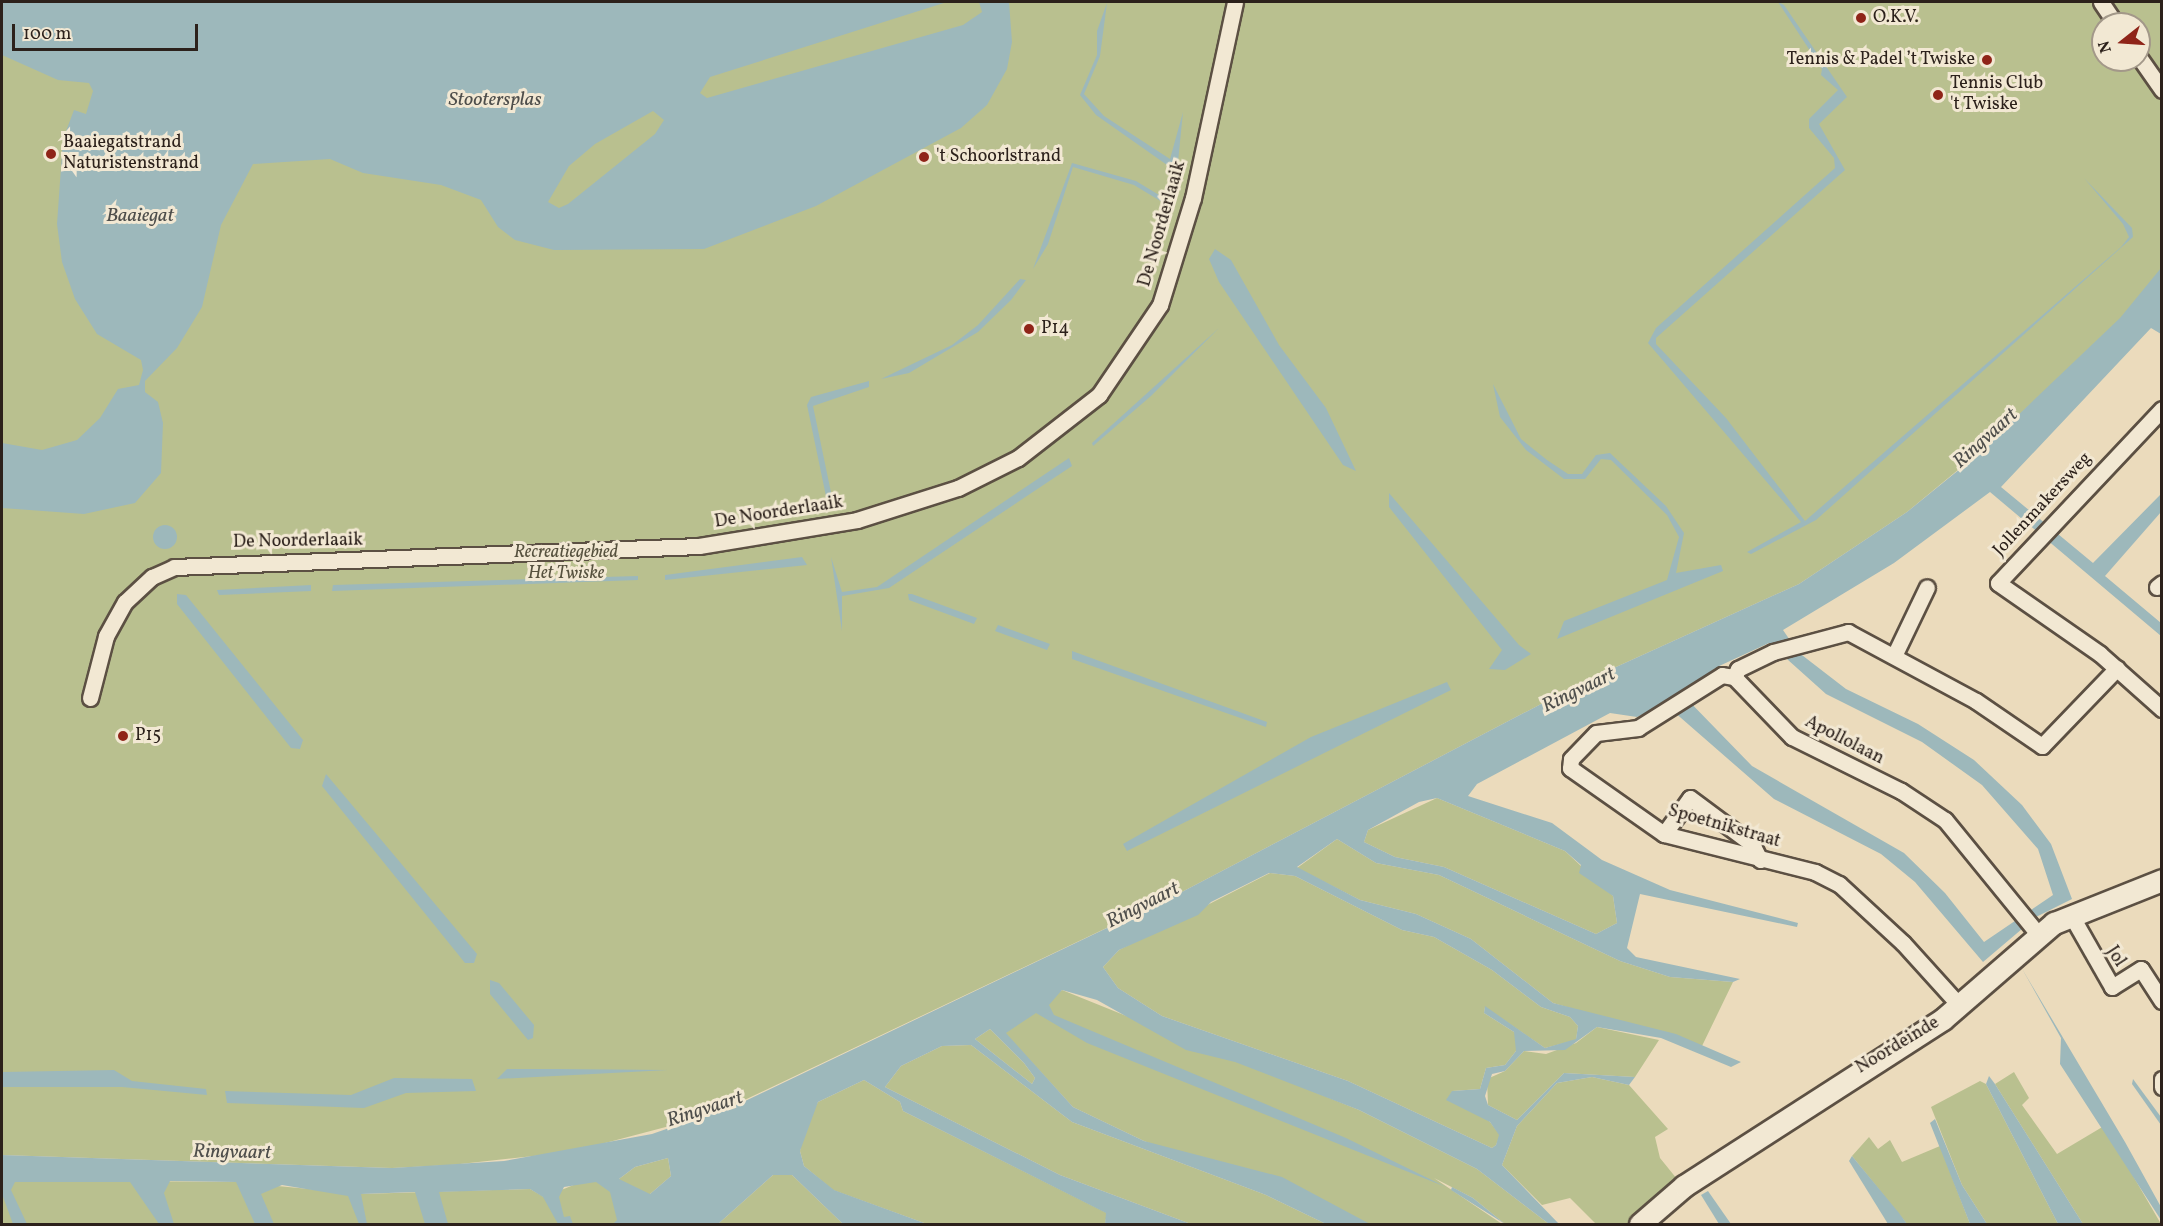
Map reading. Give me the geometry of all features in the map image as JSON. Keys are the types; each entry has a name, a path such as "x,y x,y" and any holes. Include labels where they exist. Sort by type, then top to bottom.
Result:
{"street":[{"name":"De Noorderlaaik","path":"90,698 106,636 125,602 152,577 174,567 699,546 857,520 958,488 1018,458 1099,395 1160,304 1193,198 1235,2"},
{"path":"2149,72 2162,90"},
{"name":"Jollenmakersweg","path":"2162,409 2050,522 1998,583 2117,668 2162,710"},
{"path":"1894,656 1927,587"},
{"path":"1734,677 1738,669 1773,652 1795,644 1848,632 1976,701 2042,746 2117,668"},
{"name":"Spoetnikstraat","path":"1734,677 1722,675 1638,728 1596,733 1577,751 1570,768 1664,834 1815,872 1839,884 1959,1005"},
{"name":"Apollolaan","path":"1734,677 1792,737 1901,791 1945,820 2031,923"},
{"path":"1664,834 1690,798 1752,844 1760,860"},
{"name":"Noordeinde","path":"1640,1224 1683,1186 1959,1005 2031,923 2071,915 2162,880"},
{"name":"Jol","path":"2071,915 2112,987 2142,969 2162,1001"},
{"path":"2162,1079 2162,1087"}],"green space":[{"name":"Recreatiegebied Het Twiske","path":"2,2 2161,2 2161,284 1970,460 1907,512 1799,584 1583,682 1178,894 715,1114 571,1152 451,1165 392,1168 2,1155"},
{"path":"1437,798 1565,851 1613,896 1617,923 1596,934 1444,867 1395,857 1364,842 1368,830"},
{"path":"1337,839 1376,863 1439,875 1620,961 1670,977 1733,982 1702,1046 1553,1003 1471,939 1416,914 1360,900 1297,868"},
{"path":"1270,873 1295,876 1402,930 1434,937 1492,970 1541,1007 1570,1017 1578,1026 1576,1040 1545,1048 1485,1007 1484,1013 1514,1032 1520,1042 1505,1065 1486,1068 1480,1089 1452,1091 1490,1122 1500,1135 1496,1145 1492,1148 1348,1081 1162,1016 1118,988 1103,967 1119,950"},
{"path":"1062,990 1359,1110 1477,1169 1549,1224 1505,1224 1473,1198 1434,1178 1502,1224 1362,1224 1144,1141 1073,1107 1005,1033"},
{"path":"1597,1027 1659,1040 1635,1077 1564,1073 1517,1120 1488,1105 1487,1079 1505,1071 1524,1051 1546,1054 1576,1043"},
{"path":"990,1029 1024,1063 1035,1078 1032,1084 975,1039"},
{"path":"971,1045 1072,1122 1266,1195 1326,1224 1191,1224 1060,1175 885,1087 901,1066 942,1046"},
{"path":"2014,1072 2029,1098 2022,1105 2057,1154 2104,1126 2161,1224 2083,1224 1995,1084"},
{"path":"1592,1077 1629,1085 1668,1129 1655,1137 1660,1158 1677,1179 1629,1224 1596,1224 1570,1198 1542,1205 1502,1165 1517,1126 1557,1083"},
{"path":"864,1080 900,1102 903,1111 1107,1213 1105,1224 927,1224 833,1190 804,1166 800,1151 805,1126 818,1102"},
{"path":"1980,1081 1986,1084 2058,1224 1987,1224 1962,1185 1931,1107"},
{"path":"1869,1137 1878,1149 1890,1140 1902,1162 1940,1146 1970,1224 1907,1224 1852,1156"},
{"path":"668,1158 671,1176 615,1224 2,1224 2,1180 237,1182 361,1194 530,1189 544,1197 581,1182 619,1179 635,1167"},
{"path":"773,1175 792,1175 843,1224 718,1224"}],"water":[{"name":"Stootersplas","path":"2,2 947,2 710,77 700,93 707,98 963,25 982,12 979,2 1009,2 1012,42 1007,69 987,105 961,128 816,206 704,249 554,250 515,240 498,227 481,200 441,185 363,173 330,159 253,164 221,225 202,307 177,348 145,381 145,392 158,402 163,423 161,473 135,503 84,514 2,508 2,443 42,450 77,440 100,418 118,389 139,385 143,370 141,360 97,334 75,299 62,262 57,224 63,139 74,110 86,114 93,91 89,83 58,80 2,55","holes":["653,111 664,120 655,134 568,204 559,208 548,202 569,166 595,144"]},
{"path":"1778,2 1784,5 1847,97 1819,124 1845,170 1656,338 1656,344 1726,418 1805,521 2121,247 2129,237 2123,224 2084,178 2132,228 2133,237 1816,520 1751,554 1747,552 1801,522 1648,343 1656,328 1835,168 1834,158 1809,128 1809,119 1838,90 1821,75 1822,69"},
{"path":"1107,3 1100,56 1084,94 1104,116 1170,159 1183,112 1177,172 1096,115 1080,95 1097,55 1097,31"},
{"path":"1072,163 1136,181 1164,198 1162,202 1134,185 1073,167 1048,244 1033,269"},
{"path":"1215,249 1231,260 1279,345 1326,408 1356,471 1343,465 1219,282 1209,259"},
{"name":"Ringvaart","path":"2161,268 2161,334 2151,328 2001,487 2093,563 2161,494 2161,512 2105,576 2161,623 2161,636 1990,492 1894,563 1783,630 1798,652 1846,689 1918,724 1974,760 2022,805 2051,844 2072,899 2036,917 1983,962 1915,882 1881,854 1774,799 1665,704 1637,717 1610,713 1477,784 1468,796 1552,823 1602,860 1670,890 1798,923 1797,927 1640,894 1627,948 1636,957 1740,979 1733,982 1670,977 1620,961 1439,875 1376,863 1337,839 1297,867 1360,900 1416,914 1471,939 1553,1003 1676,1034 1741,1062 1731,1067 1661,1038 1597,1027 1565,1050 1524,1051 1505,1071 1492,1074 1485,1096 1488,1105 1517,1120 1564,1073 1635,1077 1629,1085 1592,1077 1557,1083 1517,1126 1502,1165 1559,1224 1549,1224 1477,1169 1359,1110 1235,1062 1186,1050 1097,1000 1062,990 1049,1005 1054,1015 1346,1138 1446,1187 1087,1043 1036,1013 1006,1033 1073,1107 1144,1141 1282,1177 1370,1224 1326,1224 1266,1195 1072,1122 971,1045 942,1046 901,1066 885,1087 1060,1175 1191,1224 1105,1224 1106,1213 903,1111 900,1102 864,1080 818,1102 800,1151 804,1166 834,1190 927,1224 843,1224 792,1175 773,1175 718,1224 613,1224 617,1220 610,1192 596,1182 564,1187 559,1197 564,1217 570,1216 573,1224 558,1224 543,1197 530,1189 439,1192 448,1224 425,1224 415,1192 361,1194 367,1224 359,1224 348,1196 282,1185 261,1194 274,1224 255,1224 236,1182 170,1181 164,1193 174,1224 159,1224 130,1182 15,1182 11,1190 27,1224 13,1224 2,1194 2,1155 392,1168 504,1161 652,1134 741,1103 1178,894 1583,682 1799,584 1907,512 1971,460 2120,318","holes":["1769,643 1826,694 1922,742 1982,785 2038,849 2053,895 1984,942 1945,893 1904,853 1752,766 1682,694 1717,667","1437,798 1565,851 1581,865 1579,873 1613,896 1617,923 1596,934 1444,867 1395,857 1364,842 1368,830 1419,802","1269,873 1295,876 1402,930 1434,937 1492,970 1541,1007 1570,1017 1578,1026 1576,1039 1545,1048 1485,1006 1484,1013 1514,1032 1516,1051 1505,1065 1486,1068 1480,1089 1452,1091 1446,1100 1490,1122 1499,1135 1496,1145 1492,1148 1348,1081 1162,1016 1118,988 1103,967 1119,950 1198,915 1211,902","990,1029 1024,1063 1035,1078 1032,1084 975,1039","668,1158 671,1176 650,1194 619,1179 635,1167"]},
{"path":"1020,279 1026,280 1011,300 978,332 909,373 881,379 952,345 978,325"},
{"path":"1219,328 1151,396 1093,446 1092,443"},
{"path":"869,381 869,387 813,406 833,502 823,509 827,501 807,405 811,397"},
{"path":"1493,384 1521,439 1547,460 1568,474 1582,474 1596,455 1610,453 1666,506 1684,533 1676,573 1721,565 1723,571 1557,639 1564,621 1667,580 1679,537 1667,515 1611,460 1601,459 1585,479 1564,479 1526,450 1500,417"},
{"path":"1069,458 1072,466 889,588 842,596 842,631 831,557 842,592 877,587"},
{"path":"1389,493 1519,645 1531,654 1505,670 1489,669 1502,650 1389,507"},
{"path":"165,525 173,529 177,537 173,545 165,549 157,545 153,537 157,529"},
{"path":"802,557 807,565 665,580 665,575"},
{"path":"638,576 638,580 332,591 333,585"},
{"path":"311,585 311,591 219,595 217,590"},
{"path":"177,594 186,595 303,740 300,749 291,748 177,604"},
{"path":"908,594 977,618 974,624 909,600"},
{"path":"998,625 1050,644 1047,650 995,631"},
{"path":"1072,651 1267,722 1266,727 1072,659"},
{"path":"1447,682 1451,690 1127,851 1123,844 1311,737"},
{"path":"326,774 477,954 474,963 465,963 322,786"},
{"path":"2021,967 2161,1207 2161,1220 2060,1064 2061,1038"},
{"path":"490,980 499,983 534,1025 533,1038 528,1040 490,994"},
{"path":"507,1069 558,1069 668,1070 497,1079"},
{"path":"114,1070 132,1081 206,1089 207,1095 122,1087 2,1087 2,1072"},
{"path":"1989,1076 2083,1224 2058,1224 1986,1084"},
{"path":"394,1078 472,1079 476,1091 406,1093 364,1108 227,1103 225,1091 351,1095"},
{"path":"2133,1079 2161,1117 2161,1125 2132,1084"},
{"path":"1935,1119 1962,1185 1987,1224 1970,1224 1930,1123"},
{"path":"1852,1156 1907,1224 1888,1224 1849,1161"},
{"path":"1452,1187 1473,1198 1505,1224 1451,1190"},
{"path":"1708,1191 1731,1224 1719,1224 1701,1195"}],"place":[{"name":"O.K.V.","path":"1861,18"},
{"name":"Tennis & Padel ’t Twiske","path":"1987,60"},
{"name":"Tennis Club 't Twiske","path":"1938,95"},
{"name":"Baaiegatstrand Naturistenstrand","path":"51,154"},
{"name":"'t Schoorlstrand","path":"924,157"},
{"name":"P14","path":"1029,329"},
{"name":"P15","path":"123,736"}],"water label":[{"name":"Baaiegat","path":"140,216"}]}
